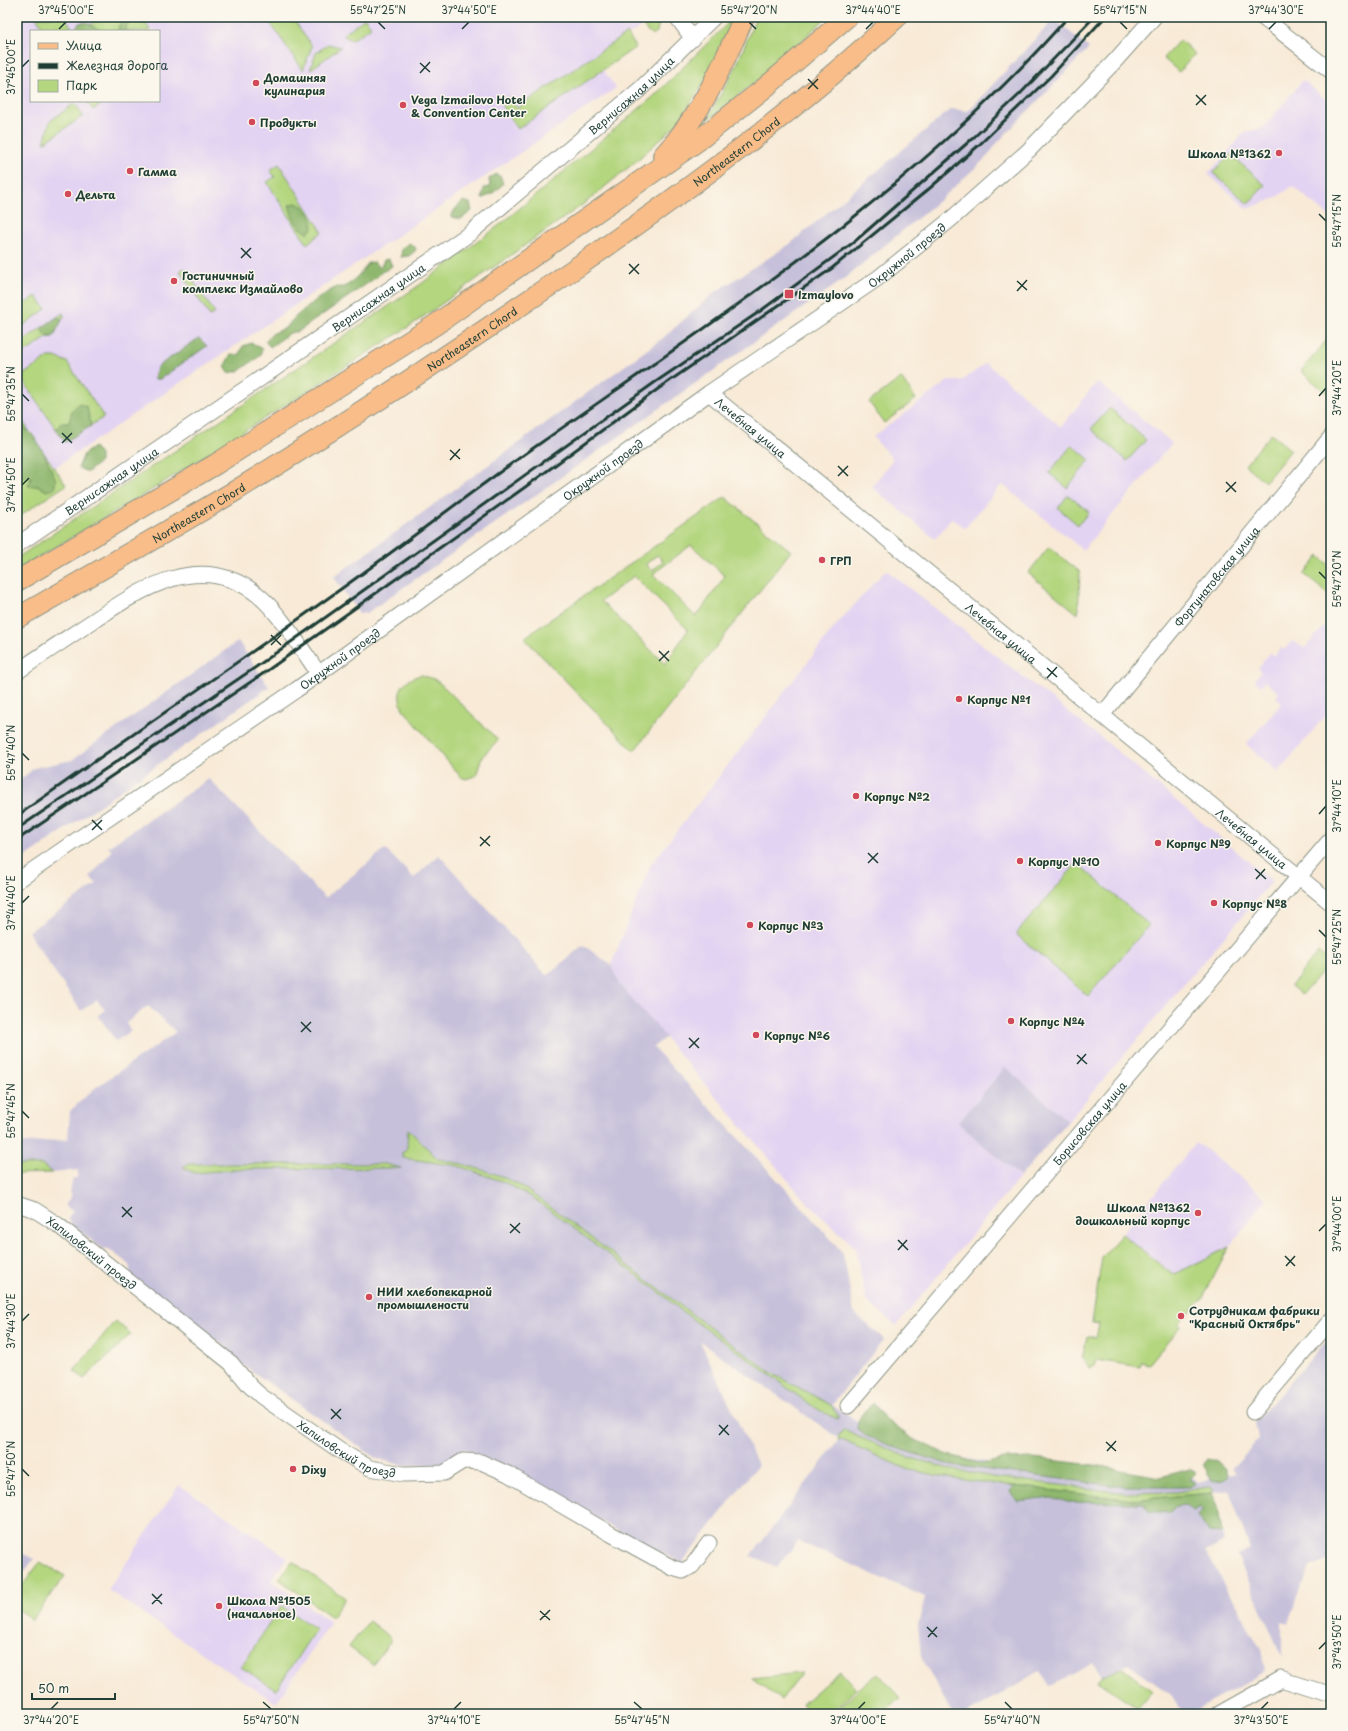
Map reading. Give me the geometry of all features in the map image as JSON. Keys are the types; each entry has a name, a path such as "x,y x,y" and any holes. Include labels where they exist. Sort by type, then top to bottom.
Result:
{"main road":[{"path":"637,184 670,149 689,124 711,88 744,17"},
{"path":"17,581 132,515 321,399 435,325 699,140 767,86 847,17"},
{"name":"Northeastern Chord","path":"17,618 236,490 453,352 608,245 720,164 865,47 897,17"},
{"path":"17,632 139,547"}],"street":[{"path":"677,17 692,39"},
{"name":"Вернисажная улица","path":"17,544 469,234 639,90 714,17"},
{"name":"Окружной проезд","path":"17,881 319,674 709,393 878,278 950,220 1029,150 1114,62 1154,17"},
{"path":"1262,17 1331,71"},
{"name":"Лечебная улица","path":"709,393 1331,903"},
{"name":"Фортунатовская улица","path":"1102,715 1331,437"},
{"path":"17,672 126,599 151,586 173,578 195,574 227,578 258,595 277,616 319,674"},
{"name":"Борисовская улица","path":"848,1406 1331,839"},
{"name":"Хапиловский проезд","path":"17,1204 35,1210 58,1225 231,1363 250,1386 261,1396 339,1450 370,1468 403,1474 444,1473 463,1461 481,1462 508,1474 611,1534 673,1568 683,1571 692,1566 709,1543"},
{"path":"1253,1412 1331,1320"},
{"path":"1219,1714 1281,1679 1331,1695"}],"shaded area":[{"name":"Гостиничный комплекс Измайлово","path":"17,17 655,17 595,58 616,88 17,493"},
{"path":"1054,19 1089,48 998,142 987,157 940,200 840,282 367,613 359,613 334,577 663,338 714,293 790,244 951,109 968,111"},
{"name":"Школа №1362","path":"1303,80 1331,104 1331,218 1293,186 1274,199 1247,209 1208,174 1245,132 1263,128"},
{"path":"986,363 1061,427 1097,382 1172,443 1083,550 1002,484 965,528 952,518 935,539 872,487 893,459 873,437 948,381 962,381"},
{"path":"886,570 1099,736 1272,881 1068,1121 1005,1067 958,1123 1020,1177 896,1326 866,1300 855,1247 805,1200 619,984 611,965 650,866 837,624"},
{"path":"1327,623 1331,626 1331,709 1278,772 1246,744 1282,703 1276,697 1279,693 1265,681 1261,686 1254,680 1261,672 1258,668 1270,653 1274,656 1281,648 1284,650 1292,641 1305,648"},
{"path":"238,641 269,687 17,863 17,783 34,768 72,760"},
{"path":"209,779 325,898 385,849 414,878 439,855 547,976 583,945 611,965 619,984 666,1037 653,1047 782,1185 843,1253 854,1313 884,1339 832,1405 866,1428 910,1447 956,1457 1126,1486 1190,1475 1197,1482 1236,1473 1231,1469 1258,1440 1255,1422 1331,1336 1331,1559 1309,1567 1288,1623 1282,1621 1282,1657 1237,1555 1250,1549 1229,1490 1212,1493 1224,1542 1206,1552 1261,1650 1265,1671 1191,1714 1183,1714 1170,1694 1128,1664 1101,1676 1093,1663 1049,1687 1039,1671 966,1714 952,1714 921,1656 918,1625 925,1597 798,1541 777,1567 751,1556 838,1441 841,1440 700,1341 758,1465 682,1563 620,1532 507,1468 464,1449 449,1461 438,1465 402,1465 377,1459 229,1355 230,1351 130,1276 130,1265 107,1248 104,1250 73,1226 68,1218 73,1211 65,1206 72,1194 70,1193 73,1178 77,1178 78,1170 52,1173 17,1174 17,1144 68,1139 70,1111 95,1088 176,1032 148,1006 126,1023 131,1031 116,1041 98,1015 105,1010 97,1000 81,1011 28,932 97,884 90,877 112,851 108,847"},
{"path":"1005,1067 1068,1121 1020,1177 958,1123"},
{"name":"Школа №1362 дошкольный корпус","path":"1196,1142 1267,1199 1229,1247 1173,1275 1122,1234"},
{"name":"Школа №1505 (начальное)","path":"179,1485 287,1557 271,1581 331,1622 276,1703 108,1590"},
{"path":"17,1551 34,1559 17,1581"}],"green space":[{"path":"36,17 65,17 73,30 44,30"},
{"path":"101,17 141,17 150,30 82,30"},
{"path":"266,17 285,17 294,20 312,46 303,70"},
{"path":"638,17 656,17 659,22 657,32 653,35 647,31"},
{"path":"756,17 827,17 769,71 706,121 736,67"},
{"path":"365,18 371,27 352,40 342,35"},
{"path":"733,18 716,59 702,86 676,125 634,163 585,203 413,324 153,489 17,570 17,558 421,284 501,224 653,97"},
{"path":"123,21 128,22 127,30 118,30 119,25"},
{"path":"87,22 101,30 75,30 79,23"},
{"path":"627,33 636,47 518,129 501,104 501,101 507,97 510,98 517,108"},
{"path":"1180,40 1195,54 1179,72 1163,58"},
{"path":"328,44 341,47 310,70 316,53"},
{"path":"88,102 105,102 93,110"},
{"path":"75,103 83,116 44,143 50,121"},
{"path":"1230,154 1265,185 1248,204 1213,173"},
{"path":"279,164 322,232 307,244 267,182 275,177 270,170"},
{"path":"496,174 501,177 503,184 493,193 482,199 484,188 490,187 489,179"},
{"path":"463,201 470,203 472,211 461,219 451,217 455,209"},
{"path":"296,203 308,212 311,219 313,227 308,233 297,225 293,218 289,205"},
{"path":"409,243 415,247 416,250 409,256 401,257 402,248"},
{"path":"389,259 392,266 381,272 378,276 299,331 290,333 270,347 265,341 272,334 287,327 301,312 324,295 336,287 344,287 350,283 368,263 374,262 380,268 384,260"},
{"path":"184,268 215,313 210,316 180,271"},
{"path":"36,296 46,309 17,330 17,309"},
{"path":"63,313 64,316 53,337 48,337 17,358 17,345"},
{"path":"58,317 62,320 53,337 48,337 40,329"},
{"path":"1331,335 1331,397 1301,371"},
{"path":"199,338 207,346 160,379 154,379 157,367"},
{"path":"252,343 262,349 260,356 239,371 228,373 225,365 231,354 239,355 243,346"},
{"path":"49,357 55,357 67,362 104,417 65,442 23,381 24,374"},
{"path":"901,378 916,399 884,423 869,402"},
{"path":"79,404 87,407 91,426 65,442 56,430 61,423 69,423 72,410"},
{"path":"1110,408 1146,440 1127,461 1091,429"},
{"path":"17,413 66,485 18,517 17,516"},
{"path":"17,421 33,435 48,461 56,480 54,489 46,491 39,486 28,486 32,477 23,478 17,469"},
{"path":"1271,434 1291,450 1265,482 1245,465"},
{"path":"1072,445 1090,460 1067,488 1049,473"},
{"path":"94,447 100,455 100,462 88,472 78,468 84,454"},
{"path":"17,486 21,509 17,510"},
{"path":"1068,495 1089,512 1078,525 1058,508"},
{"path":"725,497 791,551 634,751 524,638","holes":["691,545 725,576 696,617 653,574","657,555 663,561 652,571 646,564","634,576 688,630 665,664 601,601"]},
{"path":"1049,547 1080,572 1078,614 1028,573"},
{"path":"1319,556 1331,567 1331,597 1304,574"},
{"path":"421,675 434,679 443,686 498,740 482,757 476,776 465,779 460,776 403,709 400,697 402,687 409,680"},
{"path":"1077,863 1149,925 1088,996 1016,934"},
{"path":"1318,952 1330,962 1302,995 1291,986"},
{"path":"408,1129 438,1159 466,1165 498,1175 518,1184 775,1375 831,1405 838,1416 838,1419 820,1411 802,1399 699,1324 658,1291 533,1198 504,1182 458,1166 403,1158 402,1153 407,1148"},
{"path":"188,1164 385,1164 401,1168 246,1169 194,1173 183,1167"},
{"path":"17,1165 42,1165 52,1173 17,1174"},
{"path":"1122,1234 1173,1275 1229,1247 1202,1300 1179,1323 1181,1326 1149,1364 1141,1362 1140,1367 1097,1360 1095,1366 1090,1368 1082,1359 1087,1337 1096,1337 1099,1324 1092,1323 1102,1257"},
{"path":"115,1321 131,1334 84,1379 74,1371"},
{"path":"874,1403 884,1418 911,1438 946,1454 982,1464 1005,1459 1033,1458 1093,1465 1160,1477 1190,1469 1197,1472 1189,1480 1193,1481 1195,1484 1189,1487 1126,1487 950,1465 899,1449 864,1435 857,1429 860,1417 867,1408"},
{"path":"844,1429 908,1457 946,1468 993,1477 1126,1493 1177,1492 1209,1487 1212,1489 1212,1493 1132,1500 955,1479 906,1469 842,1440 838,1441 839,1435"},
{"path":"1207,1459 1215,1461 1221,1465 1228,1477 1223,1480 1212,1481 1203,1464"},
{"path":"1014,1486 1132,1500 1212,1493 1218,1507 1222,1533 1209,1532 1197,1516 1202,1510 1201,1507 1193,1511 1186,1505 1176,1506 1169,1513 1149,1511 1145,1503 1067,1502 1052,1497 1017,1501 1011,1492"},
{"path":"292,1561 345,1598 332,1617 279,1579"},
{"path":"40,1562 65,1576 32,1620 17,1608 17,1593"},
{"path":"281,1606 316,1629 276,1690 241,1667"},
{"path":"369,1621 392,1639 373,1665 349,1647"},
{"path":"1121,1667 1152,1691 1138,1708 1097,1681 1101,1676"},
{"path":"840,1671 856,1689 828,1714 812,1714 802,1704"},
{"path":"802,1673 781,1700 752,1678"},
{"path":"878,1673 900,1698 882,1714 831,1714"}],"railway":[{"path":"17,816 338,591 516,460 681,345 818,245 949,137 1010,79 1068,17"},
{"path":"17,829 256,667 654,383 759,312 854,242 972,139 1020,94 1094,17"},
{"path":"17,840 261,675 528,485 658,389 831,269 930,188 978,146 1051,76 1105,17"}],"place":[{"name":"Домашняя кулинария","path":"256,83"},
{"name":"Vega Izmailovo Hotel & Convention Center","path":"403,105"},
{"name":"Продукты","path":"252,122"},
{"name":"Школа №1362","path":"1279,153"},
{"name":"Гамма","path":"130,171"},
{"name":"Дельта","path":"68,194"},
{"name":"Гостиничный комплекс Измайлово","path":"174,281"},
{"name":"Izmaylovo","path":"789,294"},
{"name":"ГРП","path":"822,560"},
{"name":"Корпус №1","path":"959,699"},
{"name":"Корпус №2","path":"856,796"},
{"name":"Корпус №9","path":"1158,843"},
{"name":"Корпус №10","path":"1020,861"},
{"name":"Корпус №8","path":"1214,903"},
{"name":"Корпус №3","path":"750,925"},
{"name":"Корпус №4","path":"1011,1021"},
{"name":"Корпус №6","path":"756,1035"},
{"name":"Школа №1362 дошкольный корпус","path":"1198,1213"},
{"name":"НИИ хлебопекарной промышлености","path":"369,1297"},
{"name":"Сотрудникам фабрики \"Красный Октябрь\"","path":"1181,1316"},
{"name":"Dixy","path":"293,1469"},
{"name":"Школа №1505 (начальное)","path":"219,1606"}]}
